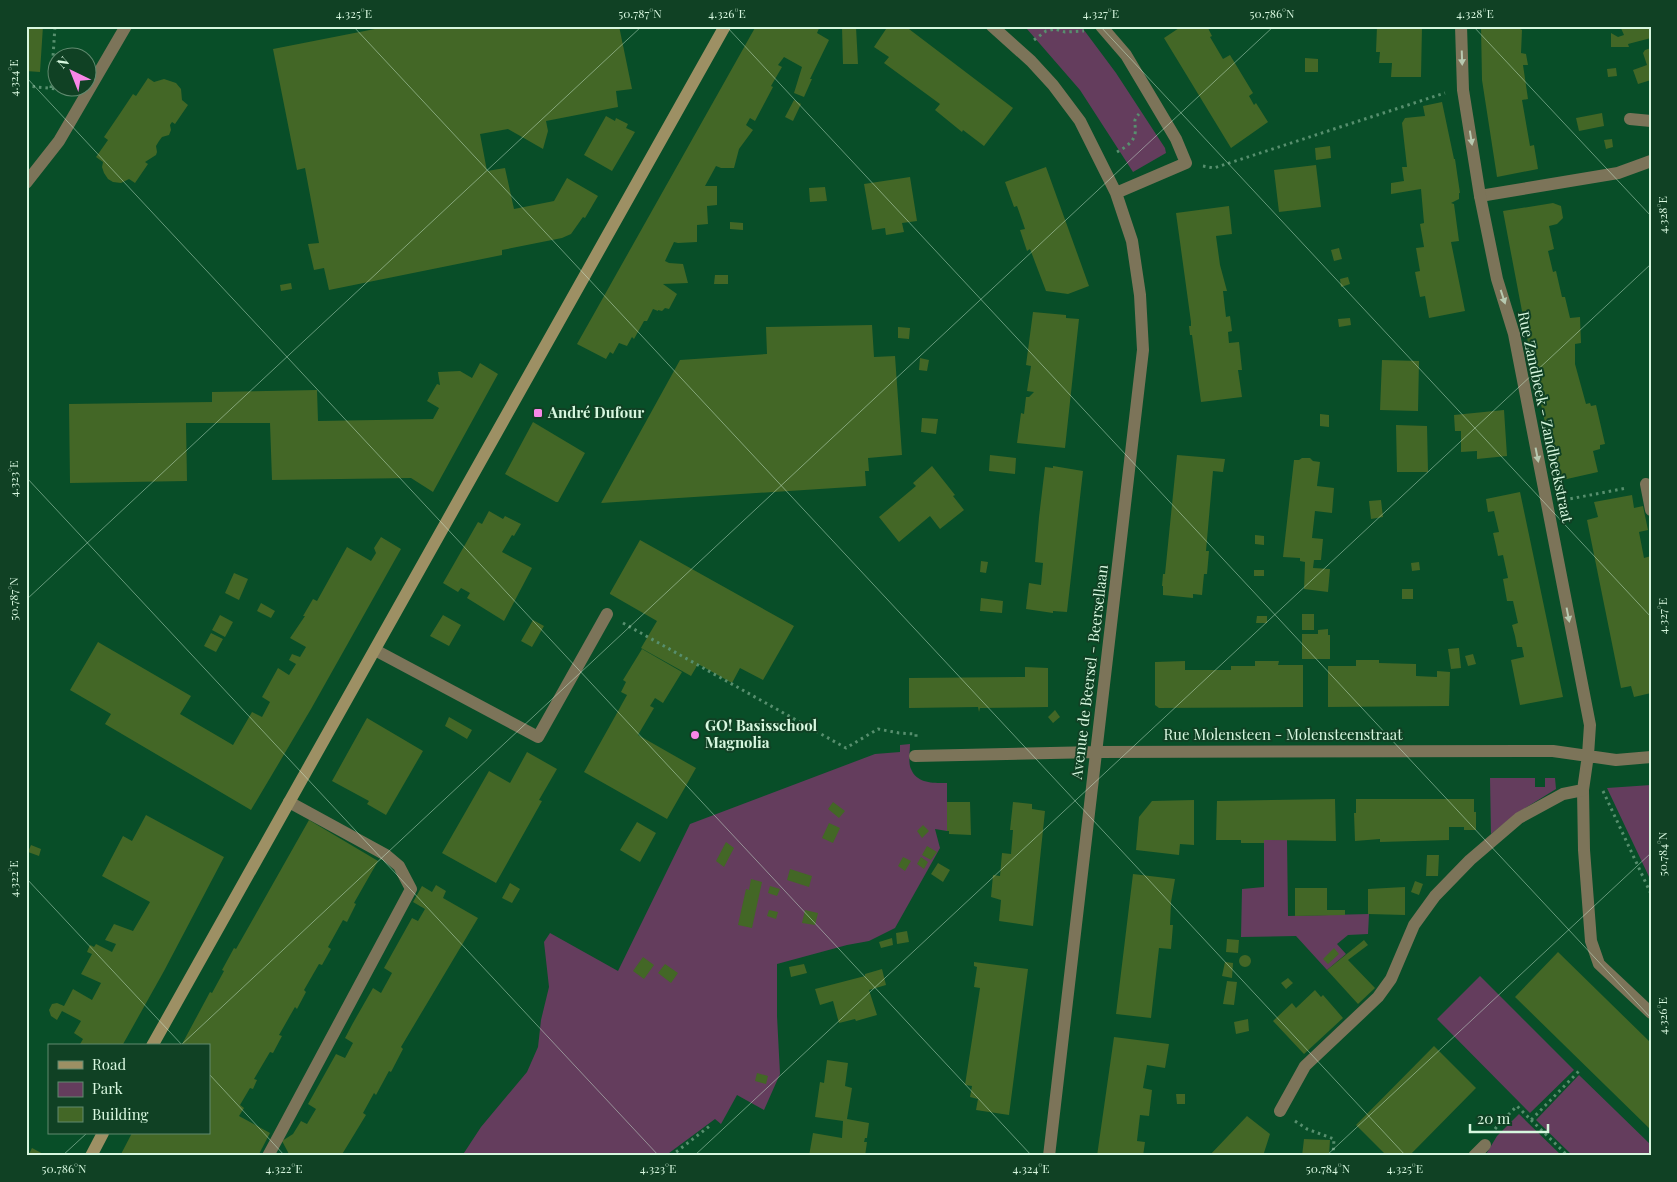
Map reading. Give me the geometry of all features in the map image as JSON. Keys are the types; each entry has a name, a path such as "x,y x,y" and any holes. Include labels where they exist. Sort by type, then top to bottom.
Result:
{"main road":[{"path":"153,1044 725,26"},
{"path":"91,1156 102,1134"}],"street":[{"path":"98,75 126,26"},
{"path":"1101,26 1126,55 1176,139 1186,163 1116,193"},
{"name":"Rue Zandbeek - Zandbeekstraat","path":"1461,26 1463,90 1480,196 1497,279 1514,334 1590,725 1583,790 1584,850 1591,942 1599,964 1651,1013"},
{"name":"Avenue de Beersel - Beersellaan","path":"997,27 1053,85 1080,121 1116,193 1132,241 1140,295 1144,350 1049,1156"},
{"path":"26,183 58,141 85,98"},
{"path":"1630,119 1651,121"},
{"path":"1480,196 1618,173 1651,160"},
{"path":"1646,484 1651,510"},
{"path":"375,650 538,737 607,614"},
{"name":"Rue Molensteen - Molensteenstraat","path":"916,756 1097,752 1553,750 1588,754 1616,760 1651,757"},
{"path":"1280,1112 1305,1066 1378,997 1391,979 1414,925 1434,896 1470,860 1519,818 1563,794 1583,790"},
{"path":"268,1156 411,889 399,866 386,855 289,802"},
{"path":"1474,1156 1485,1145"}],"path":[{"path":"54,48 55,26"},
{"path":"1034,40 1046,31 1055,29 1065,32 1087,30"},
{"path":"26,86 48,88"},
{"path":"1186,163 1214,168 1439,94 1463,90"},
{"path":"1117,153 1132,141 1135,136 1134,120 1144,110"},
{"path":"1547,504 1646,484"},
{"path":"607,614 846,748 878,729 899,733"},
{"path":"1583,790 1603,790 1651,894"},
{"path":"1531,1120 1579,1071"},
{"path":"1485,1145 1499,1124 1517,1106 1568,1156"},
{"path":"1280,1112 1307,1129 1334,1139 1333,1156"},
{"path":"672,1156 711,1125"}],"green space":[{"path":"1027,26 1081,26 1116,73 1165,148 1166,153 1133,172 1080,90 1027,29"},
{"path":"910,744 911,769 917,778 926,782 947,783 947,831 935,829 940,848 895,928 869,941 777,964 780,1074 764,1110 737,1095 721,1124 715,1119 665,1156 462,1156 481,1127 527,1072 538,1047 541,1020 549,987 544,942 550,933 618,971 690,824 875,754 900,752 900,745"},
{"path":"1490,778 1535,778 1535,787 1545,787 1545,778 1555,778 1556,789 1517,813 1491,834"},
{"path":"1651,785 1651,881 1607,788"},
{"path":"1264,840 1287,840 1288,916 1369,914 1368,934 1348,935 1337,944 1346,954 1327,970 1296,936 1241,937 1242,889 1264,887"},
{"path":"1480,976 1574,1070 1530,1113 1437,1019"},
{"path":"1579,1075 1651,1145 1651,1152 1648,1156 1573,1156 1536,1120"},
{"path":"1519,1114 1562,1156 1485,1156 1497,1136"}],"building":[{"path":"26,26 43,26 40,72 26,71"},
{"path":"390,26 619,26 632,89 616,91 618,107 546,121 548,131 543,149 508,129 480,134 487,171 505,168 514,209 554,201 567,178 598,196 585,218 583,217 571,234 562,238 502,250 502,255 329,290 324,268 314,270 308,244 319,243 305,168 297,170 273,49"},
{"path":"756,26 820,26 817,33 829,40 810,79 812,79 804,97 794,93 802,67 784,57 778,65 782,67 755,121 750,118 746,125 753,130 739,149 734,168 716,166 705,186 717,186 717,205 707,206 708,224 697,225 697,242 674,242 665,261 683,264 688,283 663,284 677,294 669,309 665,308 662,311 658,311 653,309 634,339 632,337 627,346 619,343 613,354 610,352 606,359 577,344"},
{"path":"888,26 905,26 1013,108 984,146 963,130 962,132 935,110 940,104 884,63 889,57 874,47"},
{"path":"1182,26 1207,26 1212,36 1210,37 1223,59 1230,55 1253,93 1249,96 1254,105 1256,103 1268,122 1231,148 1164,38"},
{"path":"1377,26 1422,26 1421,77 1391,77 1392,63 1379,63 1380,52 1376,52"},
{"path":"1481,26 1520,26 1522,30 1521,53 1526,54 1528,65 1523,65 1528,99 1522,100 1530,146 1534,145 1538,169 1497,177 1482,80"},
{"path":"1620,26 1651,26 1651,38 1628,44 1629,47 1611,47 1611,33 1618,37 1624,35"},
{"path":"842,27 856,27 858,64 843,64"},
{"path":"1651,48 1651,80 1638,84 1633,70 1647,65 1643,53"},
{"path":"1305,58 1318,59 1318,72 1305,72"},
{"path":"1616,68 1617,76 1608,77 1607,69"},
{"path":"148,78 154,82 164,79 176,83 181,89 182,100 188,105 175,124 172,122 170,125 169,135 162,137 159,141 156,146 156,155 145,162 148,164 135,183 129,179 121,183 113,182 104,173 103,162 96,157 108,140 104,137 133,94 136,96"},
{"path":"794,100 801,104 793,121 785,117"},
{"path":"1442,102 1455,159 1460,193 1459,199 1451,203 1454,204 1459,241 1451,242 1465,311 1429,318 1425,296 1420,297 1415,272 1420,271 1416,248 1424,247 1420,224 1424,223 1421,189 1391,194 1391,183 1404,181 1402,167 1407,167 1402,123 1405,118 1425,116 1423,106"},
{"path":"1602,113 1604,126 1579,131 1576,118"},
{"path":"606,116 615,121 616,118 628,124 626,128 635,132 612,171 584,155"},
{"path":"1612,139 1613,147 1606,149 1604,140"},
{"path":"1330,146 1331,158 1316,160 1315,148"},
{"path":"1316,165 1321,207 1279,212 1274,170"},
{"path":"1046,167 1089,286 1068,294 1046,291 1030,249 1027,251 1020,230 1025,229 1017,206 1014,207 1005,182"},
{"path":"910,177 917,221 902,223 904,232 886,235 885,228 872,230 864,184"},
{"path":"825,187 827,201 810,202 809,188"},
{"path":"1553,203 1561,206 1563,218 1557,224 1549,226 1554,249 1548,251 1553,272 1556,271 1562,297 1565,297 1570,318 1580,317 1581,343 1575,344 1575,364 1586,404 1596,405 1605,444 1600,445 1600,449 1593,451 1598,472 1558,481 1532,364 1503,211"},
{"path":"1229,206 1232,234 1216,236 1220,265 1227,291 1223,291 1226,317 1230,316 1232,331 1228,332 1229,343 1239,342 1242,370 1238,370 1242,397 1201,402 1192,335 1190,335 1189,326 1191,326 1191,322 1176,213"},
{"path":"730,222 743,223 743,230 730,229"},
{"path":"1339,248 1342,259 1334,261 1331,250"},
{"path":"715,275 728,275 728,284 714,284"},
{"path":"1348,277 1350,284 1341,287 1340,279"},
{"path":"291,283 292,289 281,291 280,285"},
{"path":"1033,312 1066,315 1066,318 1079,319 1065,448 1017,443 1021,413 1024,414 1026,397 1029,397 1034,392 1027,391 1031,366 1026,365"},
{"path":"1350,318 1351,325 1339,327 1338,319"},
{"path":"872,325 874,357 895,356 902,455 868,458 869,471 865,471 866,486 601,503 680,360 767,354 766,327"},
{"path":"898,327 910,328 909,339 898,338"},
{"path":"920,358 929,360 927,371 919,370"},
{"path":"1382,360 1419,361 1418,411 1380,410"},
{"path":"480,363 498,374 433,492 411,478 272,480 270,423 186,423 187,481 70,483 69,404 212,402 212,392 317,390 318,421 433,419 439,408 427,401 437,384 440,385 438,372 460,371 472,378"},
{"path":"1504,410 1507,456 1477,459 1477,451 1461,452 1461,431 1455,431 1454,415"},
{"path":"1320,414 1329,415 1329,427 1320,426"},
{"path":"922,418 938,419 936,434 921,432"},
{"path":"533,422 585,453 558,502 505,474"},
{"path":"1396,425 1427,426 1428,472 1397,472"},
{"path":"990,455 1016,458 1015,474 989,471"},
{"path":"1177,455 1225,459 1223,472 1213,471 1206,551 1209,551 1207,574 1204,574 1202,595 1193,594 1193,598 1163,595 1163,574 1165,574"},
{"path":"1310,458 1313,461 1320,462 1317,486 1334,488 1332,513 1315,511 1312,538 1323,539 1321,560 1314,560 1313,568 1330,569 1328,592 1304,589 1305,562 1300,561 1300,558 1283,557 1294,460"},
{"path":"932,466 955,495 953,496 964,510 940,529 930,516 899,542 879,517 916,486 913,483"},
{"path":"1053,466 1083,471 1067,612 1053,611 1053,613 1026,609 1029,583 1041,585 1043,563 1035,562 1039,517 1045,467 1053,468"},
{"path":"1520,492 1563,697 1520,705 1511,660 1524,657 1522,647 1517,647 1512,625 1518,623 1513,601 1507,601 1503,579 1508,578 1503,555 1498,556 1493,533 1499,532 1494,511 1488,512 1486,499"},
{"path":"1632,495 1634,508 1643,506 1648,530 1639,532 1644,558 1651,556 1651,582 1649,582 1651,589 1651,693 1634,697 1631,686 1621,688 1587,520 1598,517 1594,502"},
{"path":"1381,500 1383,517 1371,519 1369,501"},
{"path":"489,511 503,519 505,516 521,524 502,552 532,568 504,621 467,598 470,593 461,588 458,592 443,583 478,522 482,524"},
{"path":"1255,535 1264,536 1264,545 1255,544"},
{"path":"381,537 401,549 311,709 251,810 105,724 111,714 70,690 98,642 191,696 180,714 233,745 252,712 262,717 270,702 262,697 278,668 289,675 296,664 289,660 292,654 300,657 306,647 290,638 305,616 303,616 313,599 317,601 347,547 371,561 376,553 374,548"},
{"path":"640,540 794,626 763,680 740,668 732,683 698,664 691,676 641,648 657,621 610,594"},
{"path":"981,561 988,562 986,573 980,572"},
{"path":"1419,562 1420,570 1412,571 1411,563"},
{"path":"1254,570 1264,570 1264,576 1254,576"},
{"path":"234,573 248,579 239,600 225,593"},
{"path":"1402,589 1413,589 1413,599 1402,599"},
{"path":"981,598 1003,601 1002,613 980,611"},
{"path":"261,603 275,611 271,618 257,611"},
{"path":"1302,614 1314,614 1314,630 1302,630"},
{"path":"220,615 233,622 225,637 212,630"},
{"path":"443,615 461,625 449,646 430,636"},
{"path":"1257,616 1267,616 1267,623 1256,623"},
{"path":"533,620 544,626 532,647 521,641"},
{"path":"1328,629 1328,635 1330,635 1330,659 1302,659 1302,634 1318,634 1318,630"},
{"path":"211,633 223,639 216,652 204,646"},
{"path":"1459,648 1461,668 1451,669 1448,649"},
{"path":"642,649 682,672 663,703 655,698 650,706 654,708 638,735 696,768 667,819 584,772 627,695 621,692 626,682 623,680"},
{"path":"1473,654 1476,664 1468,666 1465,656"},
{"path":"1356,660 1379,660 1379,663 1416,664 1416,676 1437,677 1437,671 1450,672 1449,706 1328,707 1328,666 1356,666"},
{"path":"1185,661 1185,670 1231,670 1231,666 1255,666 1255,661 1279,661 1278,665 1303,665 1303,707 1159,708 1155,705 1155,662"},
{"path":"1025,667 1048,668 1048,707 980,708 979,712 978,707 909,708 909,678 1025,677"},
{"path":"1055,710 1060,717 1053,723 1048,717"},
{"path":"449,717 472,730 467,739 445,726"},
{"path":"367,718 423,751 386,815 367,804 369,801 332,781"},
{"path":"527,752 557,769 539,800 542,801 496,883 442,853 489,771 510,783"},
{"path":"1335,799 1336,841 1264,840 1264,843 1241,843 1241,840 1216,840 1217,801"},
{"path":"1356,799 1474,799 1476,830 1464,830 1464,827 1449,827 1449,840 1380,842 1380,839 1355,841 1354,813 1356,813"},
{"path":"1194,800 1194,845 1180,844 1179,855 1136,850 1139,817 1152,801"},
{"path":"833,802 845,811 839,818 828,809"},
{"path":"947,802 970,802 971,835 949,834 949,831 947,831"},
{"path":"1013,802 1032,804 1032,809 1045,811 1033,926 999,921 1001,900 991,897 993,875 1000,876 1002,853 1011,854 1013,830 1010,830"},
{"path":"146,815 224,857 123,1044 80,1044 83,1039 74,1033 81,1021 62,1011 57,1020 51,1016 49,1010 52,1004 57,1003 64,1006 73,989 92,1000 101,983 81,974 92,954 87,952 90,945 94,947 96,944 112,952 116,944 105,940 114,924 133,931 150,902 102,876 123,836 132,841"},
{"path":"309,820 378,861 354,903 356,904 347,922 343,920 328,947 331,949 322,965 319,964 304,990 306,992 297,1009 295,1007 279,1035 282,1036 273,1053 270,1052 254,1079 257,1080 253,1089 250,1088 240,1105 244,1108 239,1116 270,1133 258,1156 120,1156 131,1134 210,1134 210,1044 182,1044 210,992 212,993 224,971 222,970 234,948 236,949"},
{"path":"637,822 656,833 640,862 620,850"},
{"path":"829,823 840,828 833,843 822,838"},
{"path":"923,825 929,831 922,838 917,831"},
{"path":"726,842 734,848 724,867 716,861"},
{"path":"31,845 41,849 39,856 28,852"},
{"path":"927,846 937,852 931,860 922,855"},
{"path":"1427,855 1439,855 1438,876 1426,876"},
{"path":"903,857 911,861 905,871 898,866"},
{"path":"921,857 928,862 924,869 917,864"},
{"path":"938,863 950,870 943,882 931,874"},
{"path":"790,869 812,876 809,887 787,880"},
{"path":"1133,874 1175,879 1171,902 1170,925 1173,925 1171,949 1159,948 1151,1018 1116,1014"},
{"path":"751,879 762,882 752,928 738,925 746,889 749,890"},
{"path":"1415,881 1423,884 1419,895 1411,892"},
{"path":"510,883 520,889 512,903 502,898"},
{"path":"436,885 446,891 443,898 478,918 401,1047 403,1049 391,1072 389,1071 376,1095 374,1093 363,1113 366,1115 341,1156 290,1156 282,1141 293,1134 301,1121 307,1124 316,1109 308,1104 336,1054 345,1058 353,1043 345,1038 353,1023 373,988 381,993 392,973 384,968 412,918 418,921 425,909 413,902 422,886 432,892"},
{"path":"770,886 780,889 777,896 768,893"},
{"path":"1405,887 1405,915 1368,914 1368,889"},
{"path":"1295,888 1327,888 1327,910 1345,910 1345,915 1295,916"},
{"path":"769,910 778,912 776,919 767,916"},
{"path":"805,910 818,913 815,925 802,923"},
{"path":"907,931 909,942 897,944 896,933"},
{"path":"892,938 893,945 881,948 879,942"},
{"path":"1227,939 1239,940 1238,953 1226,952"},
{"path":"1364,940 1368,945 1348,960 1375,988 1358,1004 1327,970"},
{"path":"1334,948 1339,954 1328,964 1323,959"},
{"path":"1558,952 1651,1043 1651,1130 1515,997"},
{"path":"1243,955 1247,955 1251,961 1247,967 1243,967 1239,963 1239,959"},
{"path":"643,957 654,965 644,979 633,971"},
{"path":"974,962 1028,969 1009,1115 976,1110 978,1099 970,1097 972,1086 965,1085 980,988 974,987 977,967 974,966"},
{"path":"1225,962 1233,963 1232,978 1222,976"},
{"path":"665,964 678,973 671,983 658,973"},
{"path":"804,964 807,973 791,977 789,967"},
{"path":"882,969 886,985 869,990 877,1015 856,1021 855,1019 839,1023 833,1001 820,1005 815,989 865,976 865,974"},
{"path":"1288,978 1293,983 1286,989 1281,983"},
{"path":"1227,981 1237,982 1234,1005 1223,1004"},
{"path":"1315,990 1321,997 1323,995 1343,1018 1304,1054 1273,1021 1292,1003 1296,1008"},
{"path":"1248,1019 1249,1031 1236,1034 1234,1022"},
{"path":"1114,1037 1169,1044 1165,1068 1147,1065 1143,1088 1152,1090 1149,1116 1140,1115 1137,1141 1145,1142 1143,1156 1097,1156"},
{"path":"1434,1046 1476,1088 1409,1156 1387,1156 1356,1125"},
{"path":"827,1060 848,1063 845,1086 852,1088 847,1119 869,1123 867,1138 865,1138 864,1142 867,1142 865,1156 809,1156 813,1133 842,1138 843,1121 815,1117 820,1082 824,1083"},
{"path":"757,1073 768,1076 766,1084 755,1081"},
{"path":"1176,1094 1185,1094 1185,1104 1177,1104"},
{"path":"1247,1116 1270,1134 1263,1156 1209,1156"},
{"path":"1304,1139 1330,1140 1329,1156 1302,1156"},
{"path":"32,1148 47,1156 28,1156"}],"place":[{"name":"André Dufour","path":"538,413"},
{"name":"GO! Basisschool Magnolia","path":"695,735"}]}
